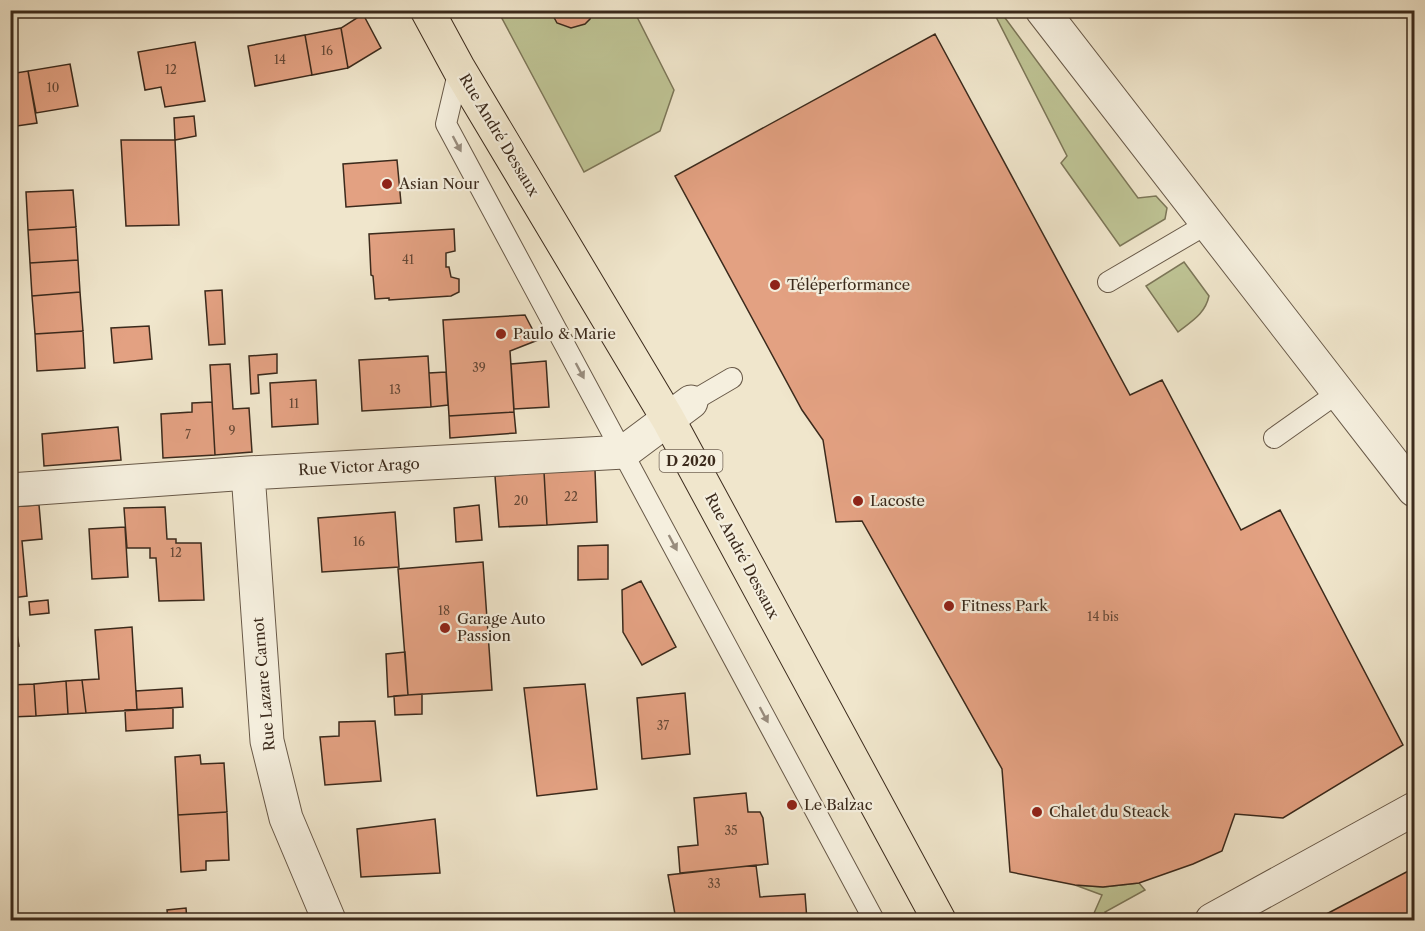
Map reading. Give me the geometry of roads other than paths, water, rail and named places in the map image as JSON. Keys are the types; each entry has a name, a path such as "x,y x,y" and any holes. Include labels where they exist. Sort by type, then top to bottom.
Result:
{"main road":[{"name":"Rue André Dessaux","path":"427,10 459,69 680,411 939,921"}],"street":[{"path":"1042,10 1414,490"},
{"path":"624,452 680,411"},
{"name":"Rue Victor Arago","path":"10,490 248,473 624,452"},
{"name":"Rue Lazare Carnot","path":"248,473 267,741 286,818 329,921"},
{"path":"1212,921 1414,809"}],"lane":[{"path":"459,69 446,124 874,921"},
{"path":"1108,282 1206,224"},
{"path":"680,411 732,378"},
{"path":"1274,438 1339,392"}],"place":[{"name":"Asian Nour","path":"387,184"},
{"name":"Téléperformance","path":"775,285"},
{"name":"Paulo & Marie","path":"501,334"},
{"name":"Lacoste","path":"858,501"},
{"name":"Fitness Park","path":"949,606"},
{"name":"Garage Auto Passion","path":"445,628"},
{"name":"Le Balzac","path":"792,805"},
{"name":"Chalet du Steack","path":"1037,812"}]}
